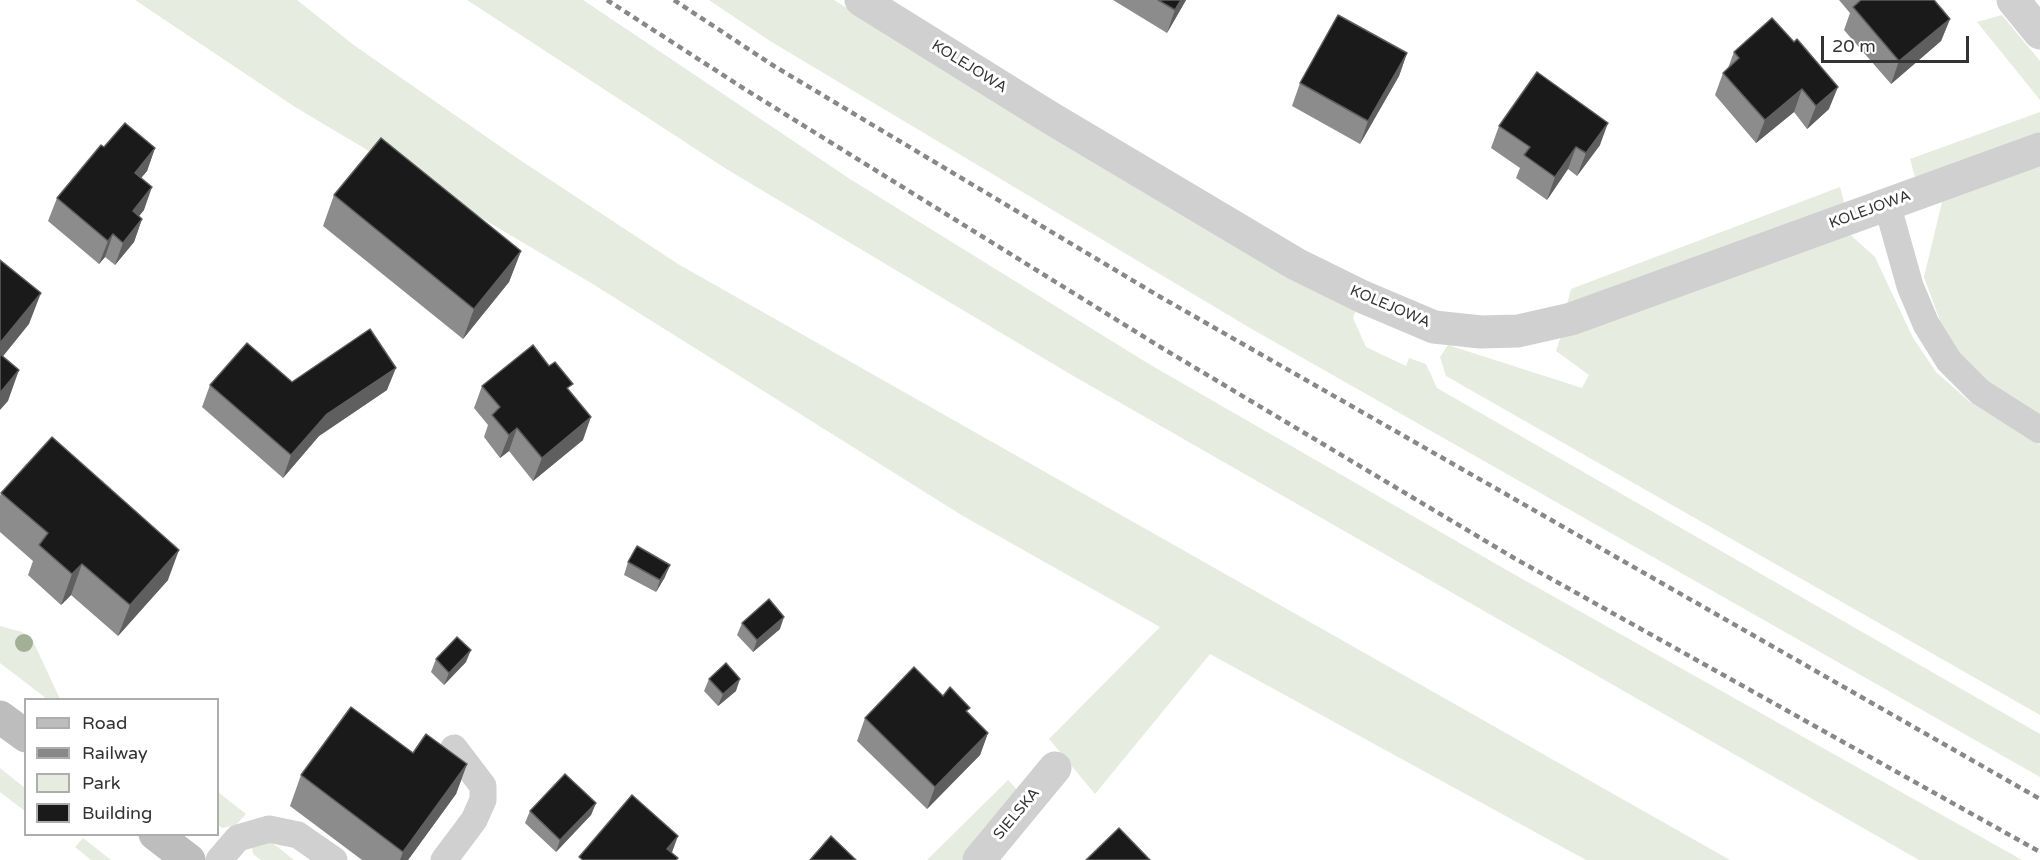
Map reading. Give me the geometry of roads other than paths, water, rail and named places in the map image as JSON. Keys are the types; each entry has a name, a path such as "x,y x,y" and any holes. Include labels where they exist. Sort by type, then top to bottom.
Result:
{"main road":[{"path":"0,717 24,735"},
{"path":"158,836 189,860"}],"street":[{"name":"KOLEJOWA","path":"861,0 1050,117 1296,264 1363,297 1434,327 1481,332 1518,331 1571,319 2040,148"},
{"path":"2013,0 2040,33"},
{"name":"SIELSKA","path":"979,860 1055,768"}],"lane":[{"path":"1887,204 1910,286 1926,324 1948,361 1980,392 2040,430"},
{"path":"444,860 474,820 483,800 483,786 454,748"},
{"path":"219,860 238,838 269,829 298,834 334,860"}],"railway":[{"path":"607,0 743,88 1162,348 1514,558 2040,852"},
{"path":"674,0 774,66 1157,295 2040,799"}]}
